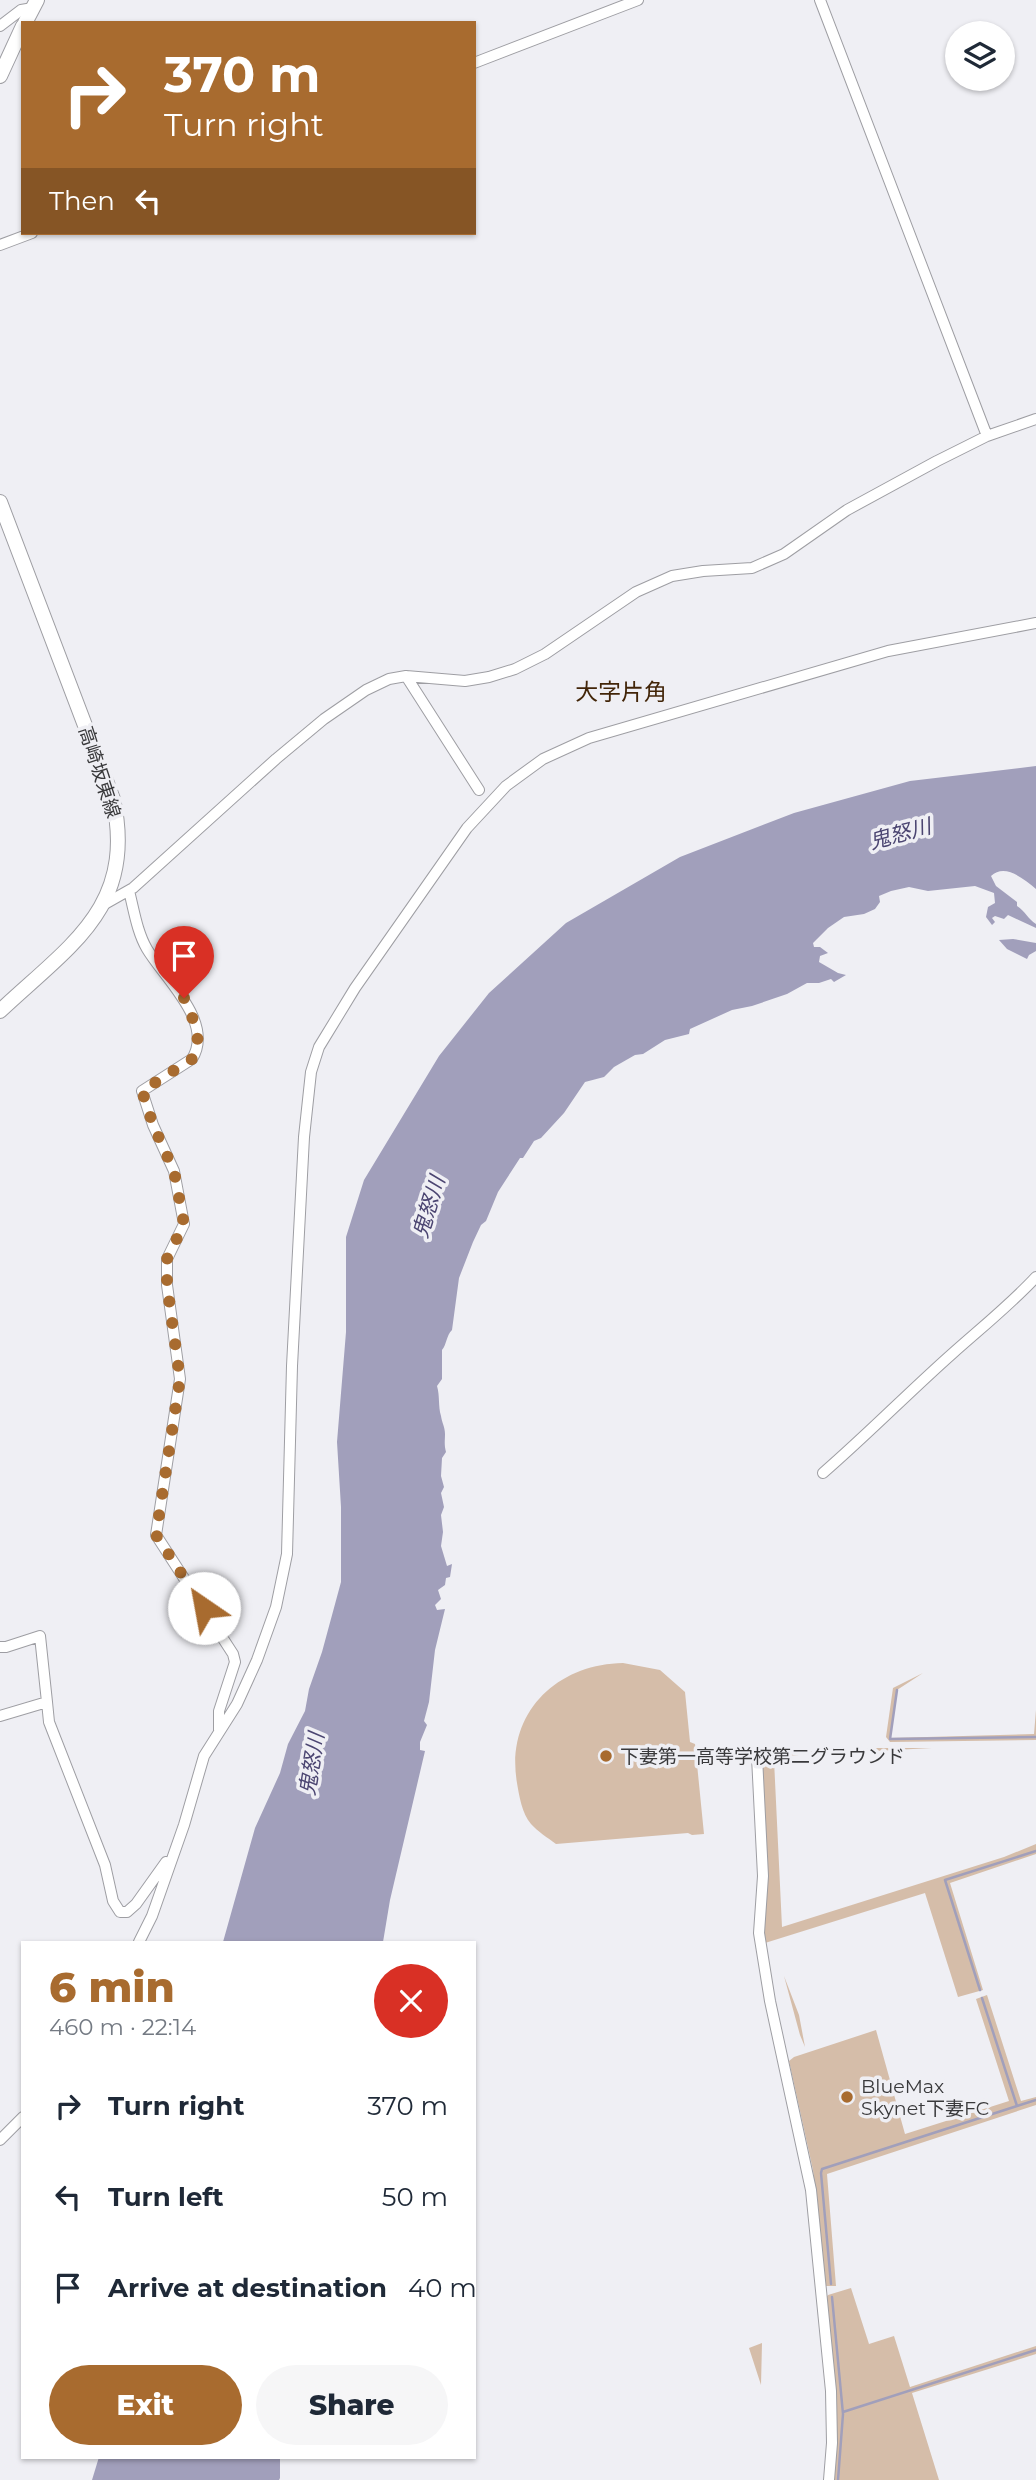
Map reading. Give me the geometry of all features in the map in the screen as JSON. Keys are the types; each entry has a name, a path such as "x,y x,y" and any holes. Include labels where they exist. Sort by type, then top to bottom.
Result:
{"main road":[{"path":"26,21 35,4"},
{"path":"0,76 21,31"},
{"name":"高崎坂東線","path":"0,502 113,799 119,846 114,877 103,905 82,934 0,1011"}],"street":[{"path":"476,62 638,0"},
{"path":"820,0 987,436"},
{"path":"0,26 21,10 35,4"},
{"path":"0,245 27,235"},
{"path":"103,905 129,891 276,759 331,713 366,690 389,679 406,676 465,681 515,669 545,654 636,592 672,576 752,568 784,554 848,510 987,436 1036,419"},
{"path":"140,1941 152,1916 184,1825 204,1756 237,1704 257,1660 276,1607 287,1554 292,1366 304,1137 311,1072 319,1047 355,988 467,828 506,786 542,760 589,738 888,651 1036,623"},
{"path":"406,676 479,790"},
{"path":"129,891 147,949 184,998 198,1035 197,1052 192,1059 142,1091 153,1125 174,1171 184,1224 167,1259 167,1285 180,1379 156,1535 233,1654 235,1662 219,1712 219,1730"},
{"path":"823,1473 1036,1277"},
{"path":"0,1647 40,1636 49,1722 105,1865 113,1901 120,1912 127,1912 136,1904 174,1852"},
{"path":"0,1716 47,1702"},
{"path":"757,1757 763,1876 759,1933 770,2001 811,2190 831,2391 832,2443 829,2480"},
{"path":"0,2140 21,2119"}],"shaded area":[{"name":"下妻第一高等学校第二グラウンド","path":"623,1663 660,1670 685,1692 690,1742 695,1744 704,1834 556,1844 533,1827 523,1810 515,1758 519,1735 540,1698 557,1683 576,1672"},
{"path":"923,1673 897,1690 890,1738 1034,1734 1036,1710 1036,1740 890,1742 886,1737 893,1688"},
{"path":"932,1748 780,1756 774,1760 782,1927 1004,1857 1036,1844 1036,1854 950,1883 983,1990 958,1997 925,1893 765,1943 763,1940 762,1759 772,1752"},
{"path":"784,1976 799,2015 805,2047 800,2035"},
{"path":"987,1995 1021,2101 1036,2097 1036,2105 827,2174 836,2286 825,2286 813,2170 789,2061 876,2030 905,2134 1009,2101 976,1999"},
{"path":"851,2288 869,2344 894,2336 910,2387 1036,2346 1036,2354 912,2393 939,2480 832,2480 826,2298"},
{"path":"762,2343 761,2385 749,2348"}],"water":[{"name":"鬼怒川","path":"1036,766 1036,889 1008,872 996,872 991,876 996,886 1017,902 1017,906 1036,924 1036,928 1008,915 1004,919 995,916 992,918 995,922 992,925 986,917 988,907 995,903 994,893 975,886 928,891 909,887 879,896 880,902 875,909 844,917 813,943 814,947 820,947 828,953 820,956 819,962 846,975 834,982 831,979 807,983 787,994 732,1010 690,1029 689,1034 665,1040 643,1054 635,1055 614,1067 604,1077 585,1082 564,1113 541,1138 534,1141 523,1158 520,1158 498,1192 486,1221 481,1225 473,1242 459,1278 452,1330 442,1350 442,1379 437,1386 446,1452 442,1458 441,1476 444,1507 441,1515 441,1546 447,1566 452,1564 450,1577 446,1578 445,1585 438,1590 441,1599 435,1605 437,1610 445,1609 435,1650 424,1721 427,1725 420,1742 420,1750 425,1751 390,1900 383,1941 223,1941 255,1828 280,1773 288,1744 305,1711 341,1582 341,1507 337,1442 346,1332 346,1237 364,1180 439,1056 489,993 566,923 680,857 794,813 910,781"},
{"path":"1013,939 1036,943 1036,951 1027,959 1007,949 999,940"},
{"path":"98,2459 280,2459 279,2480 92,2480"}],"waterway":[{"path":"897,1690 890,1739 1036,1737"},
{"path":"980,1990 945,1880 1036,1851"},
{"path":"831,2284 822,2169 1017,2106 982,1998"},
{"path":"1017,2106 1036,2100"},
{"path":"832,2297 843,2414 838,2480"},
{"path":"843,2412 1036,2350"}],"place":[{"name":"下妻第一高等学校第二グラウンド","path":"606,1756"},
{"name":"BlueMax Skynet下妻FC","path":"847,2097"}],"district":[{"name":"大字片角","path":"621,692"}],"route":[{"path":"184,998 198,1035 197,1052 192,1059 142,1091 153,1125 174,1171 184,1224 167,1259 167,1285 180,1379 156,1535 204,1608"}]}
